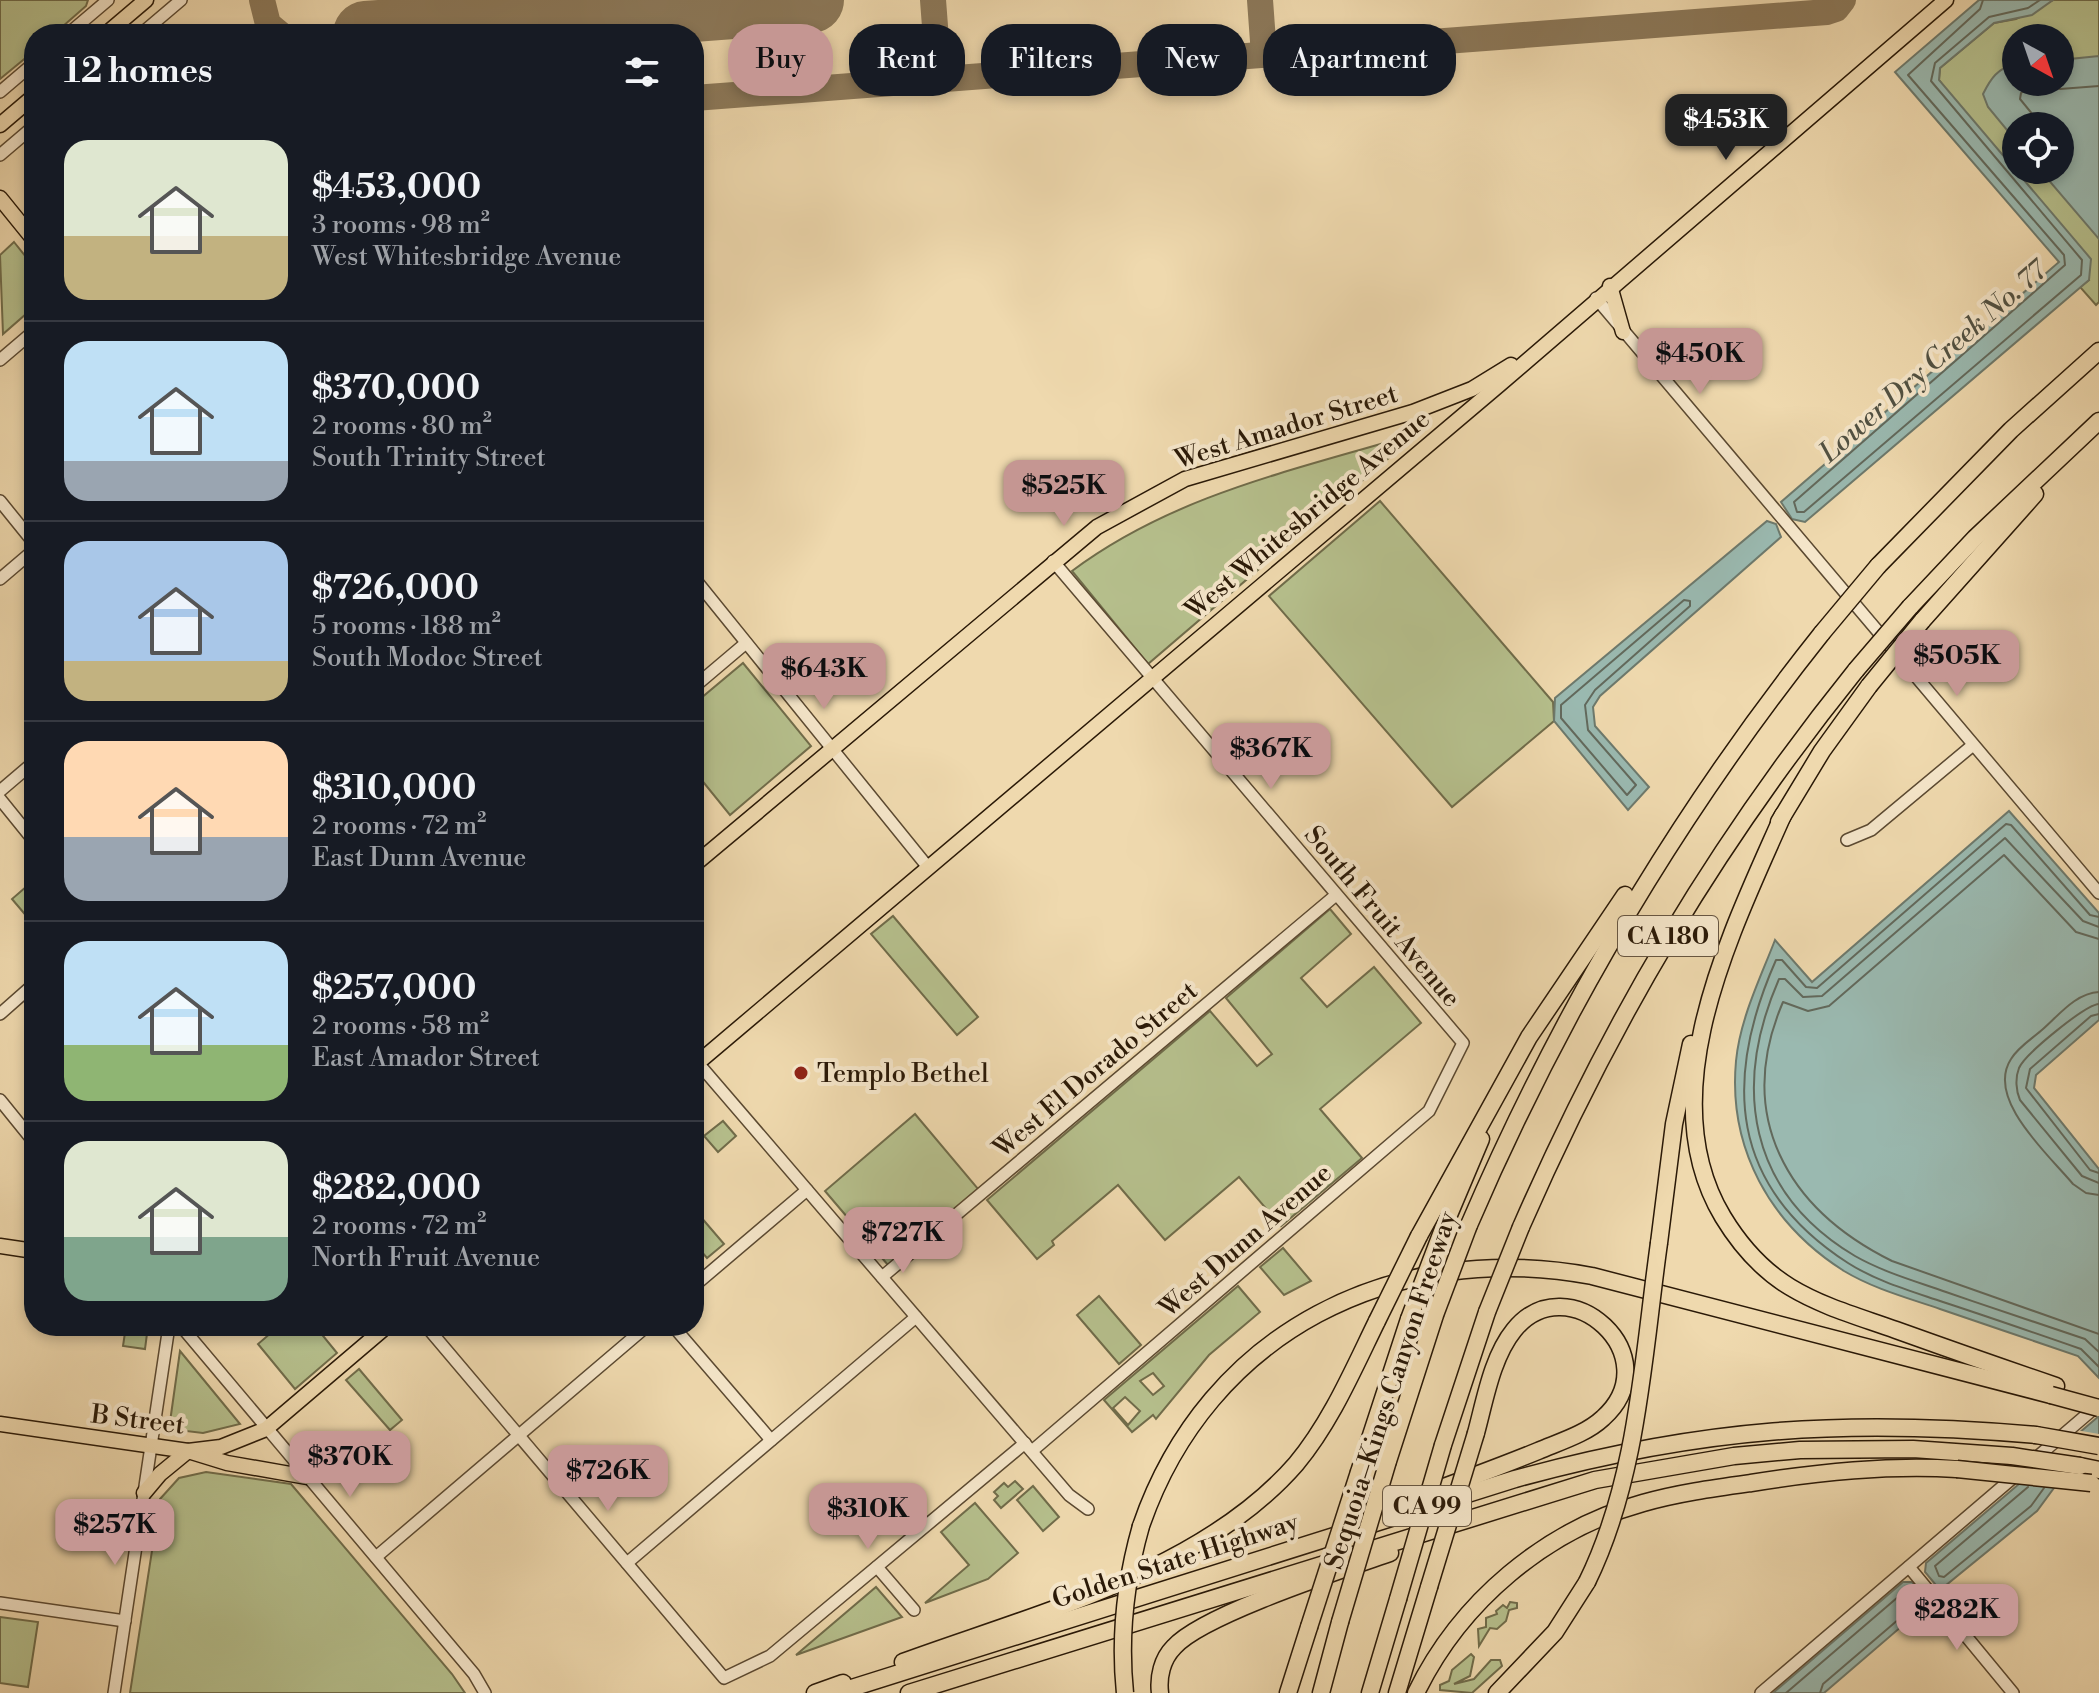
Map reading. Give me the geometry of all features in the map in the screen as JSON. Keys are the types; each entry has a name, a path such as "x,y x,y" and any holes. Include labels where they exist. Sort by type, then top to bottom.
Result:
{"highway":[{"name":"Sequoia–Kings Canyon Freeway","path":"1321,1693 1388,1461 1435,1315 1469,1225 1522,1106 1591,973 1635,897 1722,763 1878,566 2011,430 2099,351"},
{"name":"CA 180","path":"1370,1693 1443,1445 1487,1312 1521,1227 1591,1074 1672,928 1760,795 1856,670 1975,538 2099,421"},
{"path":"1497,1693 1555,1632 1587,1582 1611,1528 1625,1471 1678,1102 1696,1023 1733,916 1783,815 1822,751 1869,686 2021,509 2099,432"},
{"path":"815,1693 1107,1587 1178,1557 1211,1538 1257,1503 1297,1462 1334,1407 1419,1236 1529,1037 1627,892 1722,763"},
{"path":"1783,815 1724,957 1698,1058 1693,1101 1697,1144 1720,1211 1754,1258 1807,1297 2099,1407"},
{"path":"1288,1693 1409,1319 1443,1229 1529,1037"},
{"path":"1125,1693 1123,1620 1129,1573 1154,1491 1182,1441 1219,1392 1264,1349 1292,1328 1350,1298 1410,1277 1466,1267 1533,1267 1592,1276 2054,1391"},
{"path":"1196,1579 1507,1463 1594,1426 1610,1412 1623,1385 1623,1353 1614,1335 1600,1321 1575,1309 1555,1308 1525,1319 1505,1345 1476,1433 1429,1587 1397,1693"},
{"name":"Golden State Highway","path":"836,1693 1515,1479 1664,1443 1800,1427 1866,1425 2036,1435 2099,1446"},
{"name":"Golden State Highway","path":"909,1693 1595,1480 1734,1456 1800,1450 1913,1449 2012,1456 2080,1466 2096,1479"},
{"path":"1416,1693 1453,1633 1496,1585 1554,1541 1620,1510 1673,1495 1819,1472 1910,1466 2096,1479"},
{"path":"1160,1693 1162,1668 1173,1647 1207,1625 1338,1571 1595,1480"}],"main road":[{"path":"118,24 146,0"},
{"name":"West Whitesbridge Avenue","path":"704,1054 1480,401 1532,353 1946,0"},
{"path":"0,125 24,105"},
{"path":"0,198 24,228"},
{"path":"1610,286 1623,332"},
{"name":"West Amador Street","path":"704,857 1097,527 1185,479 1413,412 1472,389 1532,353"},
{"path":"0,1246 24,1250"},
{"name":"B Street","path":"0,1424 188,1451 239,1442 266,1429 375,1336"},
{"path":"144,1493 160,1474 188,1451 227,1463 307,1477"}],"street":[{"path":"80,24 108,0"},
{"path":"153,24 181,0"},
{"path":"0,92 24,72"},
{"path":"0,155 24,135"},
{"path":"1596,298 2099,893"},
{"path":"0,360 24,340"},
{"path":"0,501 24,531"},
{"path":"0,579 24,559"},
{"name":"South Fruit Avenue","path":"1053,561 1463,1043"},
{"path":"704,590 927,866"},
{"path":"704,679 746,643"},
{"path":"1847,840 1871,830 1973,745"},
{"path":"0,791 24,771"},
{"path":"0,799 24,829"},
{"name":"West El Dorado Street","path":"882,1277 1336,895"},
{"path":"0,1014 24,993"},
{"name":"West Dunn Avenue","path":"627,1563 724,1678 770,1656 1028,1447 1429,1111 1463,1043"},
{"path":"704,1072 1069,1495 1088,1509"},
{"path":"0,1100 24,1130"},
{"path":"704,1278 807,1190"},
{"path":"435,1336 627,1563 916,1317"},
{"path":"114,1693 168,1336"},
{"path":"189,1336 474,1674 485,1693"},
{"path":"376,1557 635,1336"},
{"path":"682,1336 771,1440"},
{"path":"1761,1693 1912,1571 2099,1407"},
{"path":"877,1567 914,1610"},
{"path":"1912,1571 2013,1693"},
{"path":"0,1603 125,1621"}],"green space":[{"path":"0,0 88,0 86,6 65,24 24,24 24,59 0,79"},
{"path":"2053,0 2099,0 2099,302 2096,305 2080,287 2089,280 2017,184 2074,184 2074,112 2002,112 2002,164 1939,80 1940,68 1994,23 2016,19"},
{"path":"14,242 24,254 24,316 3,334 0,255"},
{"path":"1418,433 1148,664 1072,571 1111,544 1195,503 1282,473"},
{"path":"1380,501 1553,702 1554,721 1452,807 1269,596"},
{"path":"743,663 811,746 730,815 704,783 704,696"},
{"path":"24,889 24,913 12,899"},
{"path":"1330,909 1351,934 1301,978 1327,1007 1374,967 1421,1023 1320,1109 1362,1158 1281,1226 1239,1177 1165,1240 1118,1185 1052,1241 1054,1245 1037,1259 987,1200 1210,1011 1257,1066 1272,1054 1226,998"},
{"path":"893,916 978,1017 957,1035 871,934"},
{"path":"915,1114 979,1190 888,1265 825,1191"},
{"path":"723,1121 736,1136 718,1152 704,1136"},
{"path":"704,1221 724,1244 707,1258 704,1255"},
{"path":"1283,1248 1311,1281 1284,1295 1260,1267"},
{"path":"1238,1286 1260,1312 1209,1355 1156,1419 1153,1415 1132,1432 1104,1400","holes":["1153,1373 1164,1386 1153,1395 1140,1381","1125,1397 1140,1411 1128,1425 1113,1408"]},
{"path":"1099,1296 1141,1345 1119,1364 1077,1315"},
{"path":"124,1336 147,1336 145,1349 123,1346"},
{"path":"267,1336 323,1336 337,1353 295,1389 258,1344"},
{"path":"180,1351 240,1424 203,1433 169,1429"},
{"path":"359,1369 402,1420 390,1430 346,1380"},
{"path":"206,1472 291,1484 465,1693 130,1693 160,1499 179,1478"},
{"path":"1015,1481 1023,1489 1001,1508 994,1500 998,1496 994,1492 1004,1483 1008,1487"},
{"path":"1033,1486 1059,1517 1043,1531 1017,1500"},
{"path":"975,1503 1018,1553 988,1579 925,1603 969,1565 941,1532"},
{"path":"876,1587 902,1617 796,1655"},
{"path":"1510,1602 1517,1603 1517,1608 1509,1610 1506,1621 1497,1629 1490,1628 1479,1646 1478,1629 1486,1627 1486,1618 1497,1614 1496,1611 1503,1605 1507,1608"},
{"path":"0,1617 38,1622 28,1687 0,1683"},
{"path":"1471,1654 1474,1657 1470,1676 1454,1684 1474,1679 1491,1660 1500,1660 1502,1666 1472,1693 1440,1690 1440,1685 1449,1681 1452,1670"}],"water":[{"path":"1979,0 2053,0 2032,15 1994,23 1940,68 1939,80 2002,154 2002,184 2027,184 2091,259 2089,280 1805,522 1792,519 1781,502 2059,262 1895,72"},
{"path":"2099,56 2099,239 2052,184 2074,184 2074,112 2002,112 2002,124 1988,107 1983,94 2002,70 2002,96 2074,96 2074,59"},
{"path":"1767,521 1776,524 1781,537 1600,696 1593,707 1595,726 1649,787 1628,810 1554,721 1555,698"},
{"path":"2009,811 2099,913 2099,1020 2036,1075 2034,1088 2099,1169 2099,1378 2078,1356 1891,1293 1844,1271 1795,1231 1775,1207 1747,1154 1739,1124 1735,1093 1738,1045 1751,999 1775,940 1812,982"},
{"path":"2099,1416 2099,1448 2054,1488 2037,1511 1940,1590 1925,1572 1926,1563"},
{"path":"1903,1582 1912,1582 1919,1589 1923,1608 1824,1693 1773,1693"}],"pier":[{"path":"2076,1430 2099,1434 2099,1454 2062,1486 2016,1481"}],"taxiway":[{"path":"262,0 268,24"},
{"path":"710,0 724,6"},
{"path":"933,0 935,24"},
{"path":"1260,0 1263,41"},
{"path":"704,97 1827,12 1836,9 1843,0"},
{"path":"682,10 683,24"}],"runway":[{"path":"497,24 811,0"}],"place":[{"name":"Templo Bethel","path":"801,1073"}],"water label":[{"name":"Lower Dry Creek No. 77","path":"1932,361"}]}
